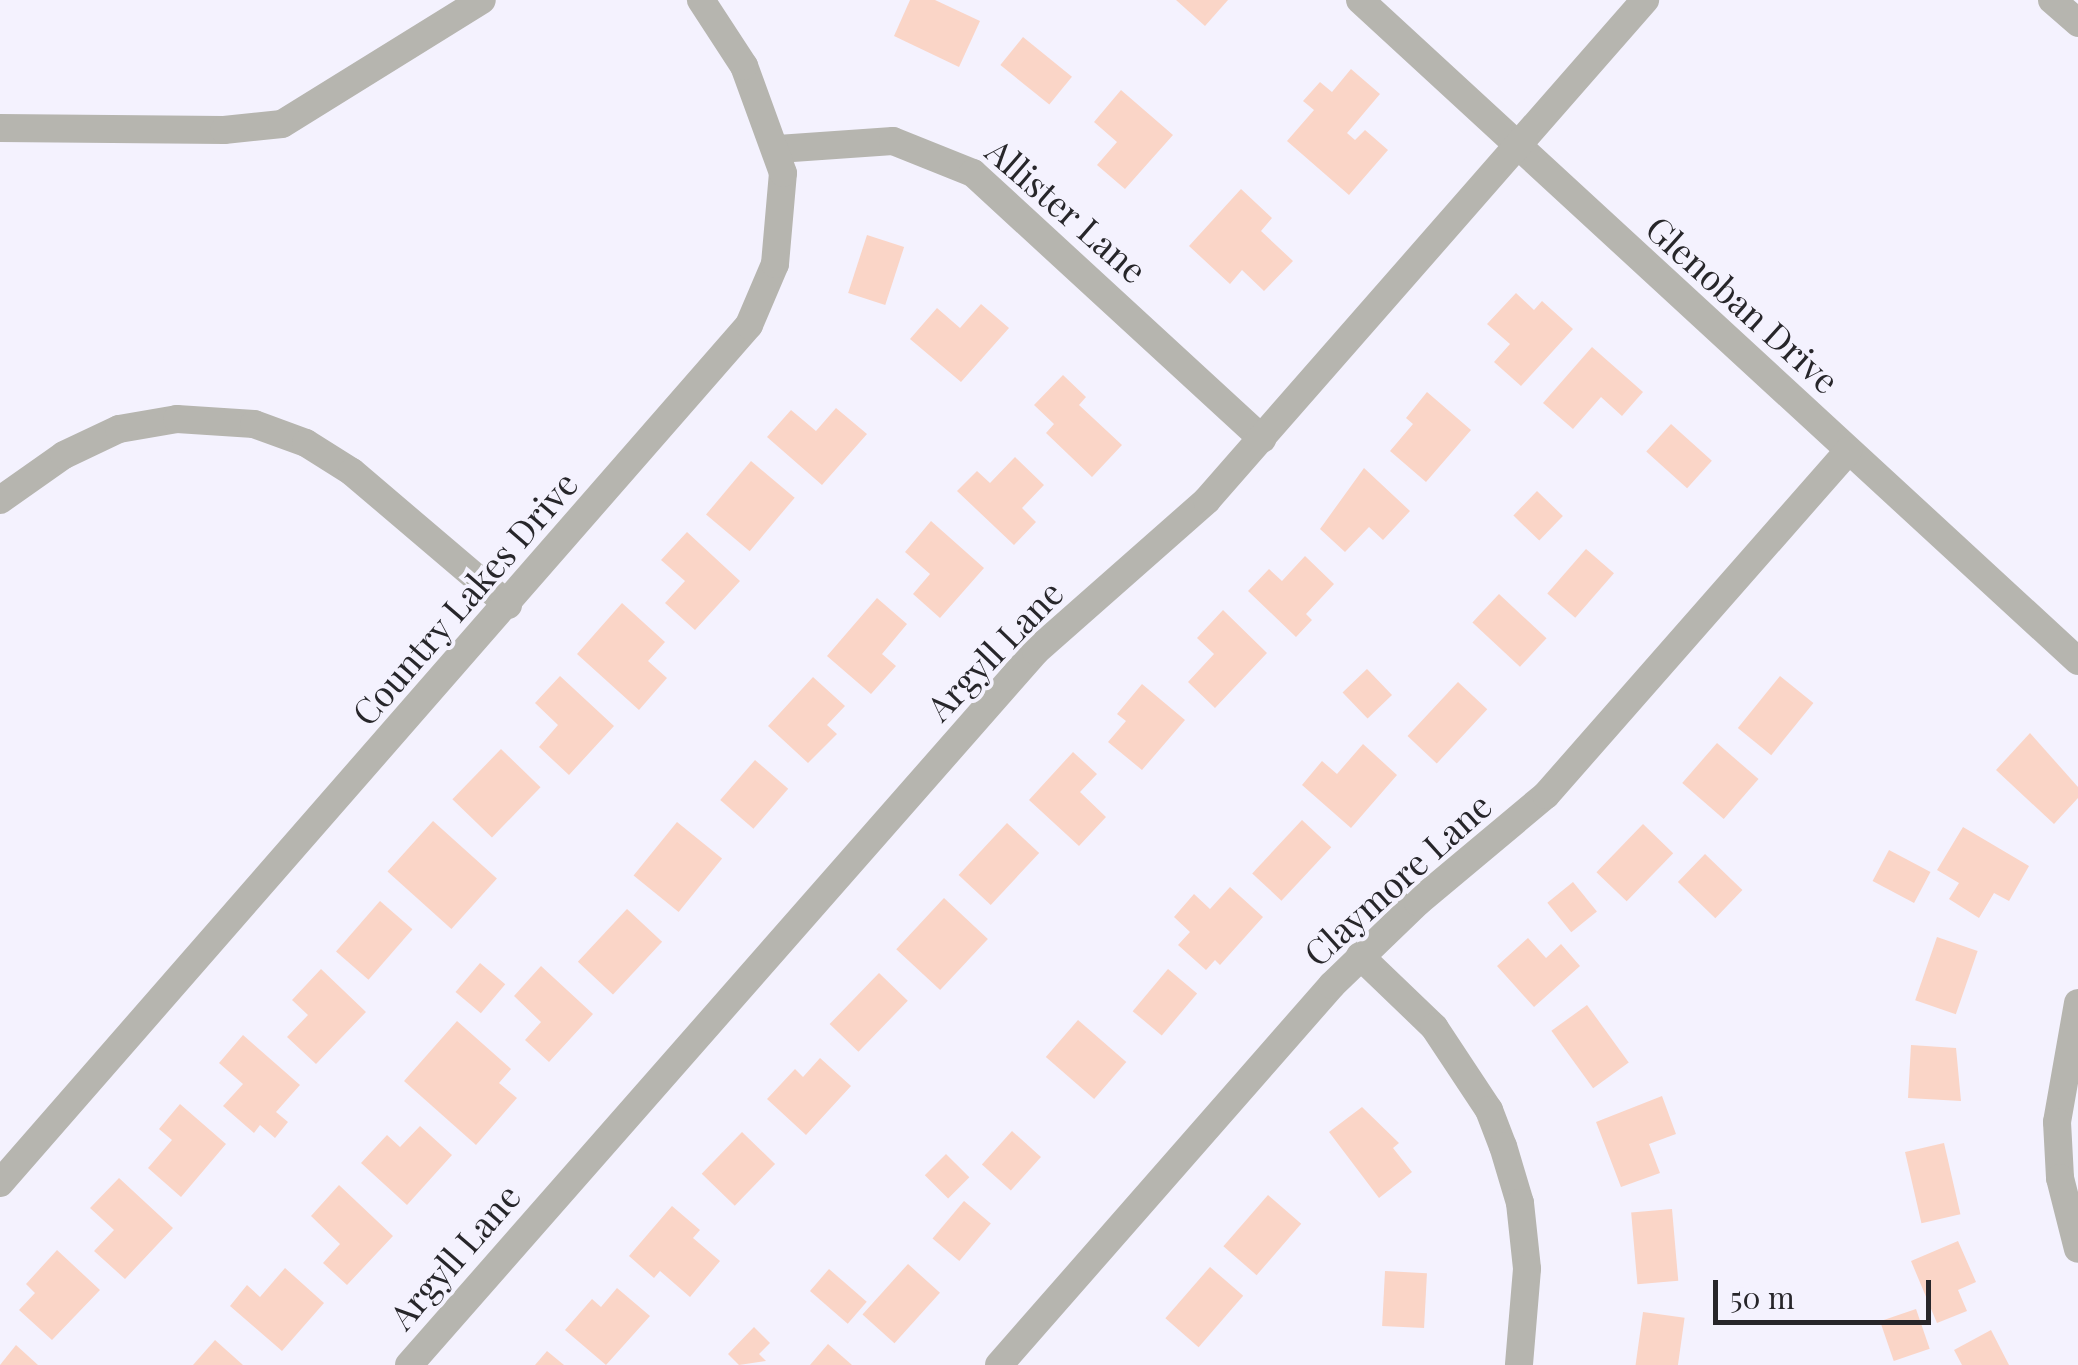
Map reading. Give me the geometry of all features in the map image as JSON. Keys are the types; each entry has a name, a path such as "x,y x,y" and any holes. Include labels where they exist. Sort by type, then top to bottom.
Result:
{"street":[{"path":"0,128 224,130 282,124 482,0"},
{"name":"Country Lakes Drive","path":"0,1183 508,606 749,325 775,264 783,215 778,149 744,66 701,0"},
{"name":"Glenoban Drive","path":"1360,0 1516,148 2078,661"},
{"name":"Argyll Lane","path":"409,1365 1036,652 1184,524 1646,0"},
{"path":"2052,0 2078,23"},
{"name":"Allister Lane","path":"778,149 893,141 974,173 1262,439"},
{"path":"0,500 64,455 119,429 177,419 254,424 306,443 352,472 508,606"},
{"name":"Claymore Lane","path":"999,1365 1360,956 1546,795 1848,451"},
{"path":"1360,956 1434,1027 1489,1110 1503,1146 1520,1203 1527,1269 1519,1365"},
{"path":"2078,1003 2057,1122 2060,1178 2078,1250"}],"building":[{"path":"910,0 935,0 980,21 959,67 894,36"},
{"path":"1176,0 1228,0 1205,26"},
{"path":"1023,37 1072,77 1049,105 1000,65"},
{"path":"1351,69 1380,94 1347,133 1355,140 1365,130 1388,150 1349,195 1287,141 1314,110 1303,101 1320,82 1332,92"},
{"path":"1121,90 1173,135 1125,189 1097,165 1117,142 1094,122"},
{"path":"1241,189 1272,218 1261,231 1293,261 1264,291 1242,270 1230,284 1189,246"},
{"path":"867,235 904,247 885,305 848,293"},
{"path":"1516,293 1534,310 1542,301 1573,329 1521,386 1494,362 1510,344 1487,324"},
{"path":"981,304 1009,328 961,382 910,339 937,308 960,328"},
{"path":"1592,347 1643,392 1622,416 1601,397 1573,429 1543,403"},
{"path":"1063,375 1086,397 1079,405 1122,445 1092,477 1046,433 1054,424 1034,405"},
{"path":"1427,392 1471,430 1426,482 1390,451 1413,424 1406,418"},
{"path":"836,408 867,434 822,485 767,437 791,410 816,431"},
{"path":"1671,424 1712,461 1687,488 1646,451"},
{"path":"1015,457 1044,485 1022,508 1036,522 1014,545 957,491 977,471 990,483"},
{"path":"751,461 795,498 750,551 706,515"},
{"path":"1364,468 1410,511 1383,540 1369,527 1345,552 1320,529"},
{"path":"1537,491 1563,516 1539,540 1513,515"},
{"path":"931,521 984,568 940,618 913,594 930,574 905,552"},
{"path":"687,532 740,581 695,630 665,603 685,581 661,560"},
{"path":"1586,549 1614,573 1575,618 1547,594"},
{"path":"1305,556 1334,584 1306,614 1312,620 1296,637 1248,591 1269,569 1282,581"},
{"path":"1499,594 1547,638 1520,667 1472,623"},
{"path":"877,598 907,624 882,654 896,666 871,694 827,656"},
{"path":"622,603 665,642 648,661 667,678 639,710 577,654"},
{"path":"1223,610 1267,653 1215,708 1188,682 1214,654 1197,638"},
{"path":"1367,669 1392,695 1368,719 1343,693"},
{"path":"560,676 614,726 569,775 539,747 558,725 535,703"},
{"path":"1780,676 1813,703 1771,755 1738,728"},
{"path":"813,677 845,706 827,725 837,734 808,763 768,726"},
{"path":"1458,682 1487,709 1437,763 1408,736"},
{"path":"1142,684 1185,720 1142,770 1108,742 1126,721 1117,714"},
{"path":"2030,733 2078,787 2078,798 2054,824 1996,770"},
{"path":"1717,743 1759,779 1724,819 1682,783"},
{"path":"1363,744 1397,775 1351,828 1302,785 1322,761 1337,774"},
{"path":"501,749 541,787 492,838 452,799"},
{"path":"1073,752 1097,774 1080,792 1106,817 1079,846 1029,800"},
{"path":"755,760 788,789 753,829 720,800"},
{"path":"1302,820 1331,847 1281,901 1252,873"},
{"path":"433,821 497,879 451,929 387,872"},
{"path":"677,822 722,859 679,912 634,876"},
{"path":"1007,823 1039,853 991,905 959,875"},
{"path":"1643,824 1673,853 1627,901 1596,872"},
{"path":"1963,827 2029,866 2009,901 1994,893 1979,918 1949,899 1959,883 1937,870"},
{"path":"1889,850 1930,872 1914,903 1873,881"},
{"path":"1705,854 1742,890 1715,918 1678,882"},
{"path":"1573,882 1597,912 1571,932 1547,903"},
{"path":"1230,887 1263,917 1220,965 1215,960 1206,970 1178,945 1190,932 1174,917 1194,894 1210,909"},
{"path":"944,898 988,939 940,990 896,949"},
{"path":"380,901 412,929 368,980 336,952"},
{"path":"627,909 662,942 613,994 578,962"},
{"path":"1937,937 1978,951 1956,1014 1915,1000"},
{"path":"1528,938 1546,958 1561,944 1580,966 1534,1007 1497,966"},
{"path":"480,963 505,984 481,1013 456,992"},
{"path":"541,966 593,1014 549,1062 525,1040 541,1022 514,996"},
{"path":"321,969 366,1012 316,1064 287,1037 308,1015 292,1000"},
{"path":"1168,969 1197,993 1162,1036 1133,1011"},
{"path":"879,973 908,1001 858,1052 830,1024"},
{"path":"1587,1005 1629,1062 1593,1088 1551,1031"},
{"path":"1078,1020 1126,1062 1094,1099 1046,1057"},
{"path":"457,1021 511,1069 499,1083 517,1098 476,1145 404,1081"},
{"path":"243,1035 300,1085 276,1112 288,1122 275,1138 260,1125 254,1133 223,1106 243,1084 219,1063"},
{"path":"1911,1045 1956,1048 1961,1101 1908,1098"},
{"path":"820,1058 851,1086 806,1135 767,1099 795,1069 803,1077"},
{"path":"1662,1096 1676,1134 1649,1144 1660,1173 1621,1187 1596,1122"},
{"path":"180,1104 226,1144 181,1197 148,1168 172,1140 159,1129"},
{"path":"1362,1107 1399,1143 1393,1148 1412,1172 1379,1198 1329,1132"},
{"path":"420,1126 452,1155 407,1205 361,1163 387,1135 400,1147"},
{"path":"1012,1131 1041,1157 1011,1191 982,1164"},
{"path":"742,1132 775,1164 735,1206 702,1174"},
{"path":"1944,1143 1960,1214 1921,1223 1905,1152"},
{"path":"946,1154 969,1177 948,1199 925,1175"},
{"path":"119,1178 173,1228 125,1279 94,1251 114,1230 90,1208"},
{"path":"339,1185 393,1236 347,1285 323,1263 340,1244 311,1216"},
{"path":"1268,1195 1301,1224 1257,1275 1223,1246"},
{"path":"964,1201 991,1223 959,1261 933,1239"},
{"path":"672,1206 700,1230 693,1238 720,1261 690,1297 660,1271 654,1278 629,1256"},
{"path":"1672,1209 1678,1281 1637,1284 1631,1213"},
{"path":"1958,1241 1976,1282 1958,1290 1967,1311 1937,1323 1911,1261"},
{"path":"57,1250 100,1290 52,1340 19,1310 35,1293 26,1284"},
{"path":"908,1264 940,1293 894,1343 862,1315"},
{"path":"1210,1267 1243,1296 1199,1347 1165,1318"},
{"path":"285,1268 324,1303 282,1351 230,1306 247,1285 260,1297"},
{"path":"829,1269 867,1302 848,1324 810,1291"},
{"path":"1385,1271 1427,1273 1424,1328 1382,1326"},
{"path":"617,1288 650,1316 606,1365 565,1330 592,1299 601,1307"},
{"path":"1916,1309 1930,1349 1894,1361 1880,1321"},
{"path":"1643,1312 1685,1318 1678,1365 1636,1365"},
{"path":"754,1327 770,1343 759,1354 766,1361 739,1365 728,1354"},
{"path":"1991,1330 2009,1365 1962,1365 1954,1350"},
{"path":"215,1340 243,1365 193,1365"},
{"path":"828,1344 852,1365 810,1365"},
{"path":"16,1345 38,1365 0,1365"},
{"path":"547,1351 564,1365 535,1365"}]}
